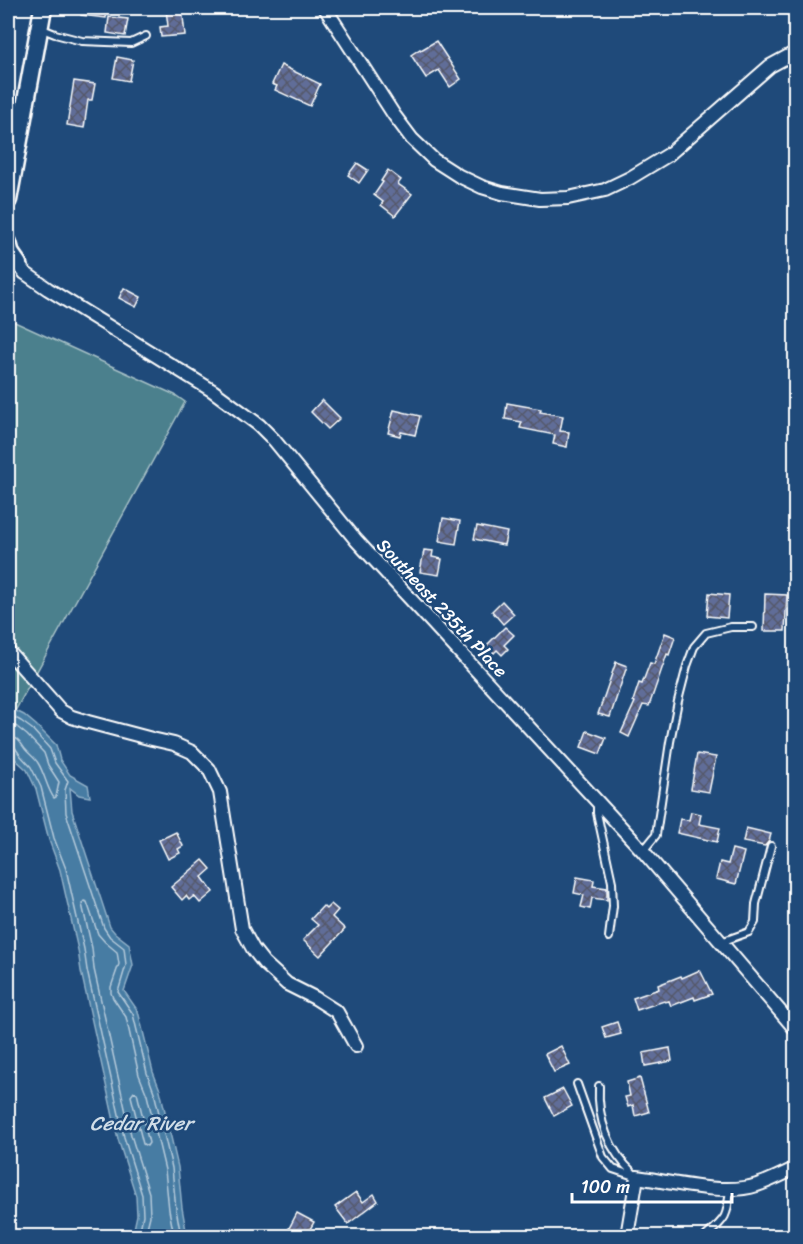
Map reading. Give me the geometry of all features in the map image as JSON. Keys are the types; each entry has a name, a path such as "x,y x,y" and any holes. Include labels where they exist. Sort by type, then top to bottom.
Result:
{"street":[{"path":"8,200 43,8"},
{"path":"325,8 394,115 412,139 434,160 482,187 540,199 568,198 604,190 630,178 668,154 770,66 795,52"},
{"path":"8,243 11,254 18,264"},
{"name":"Southeast 235th Place","path":"18,264 25,273 48,290 213,391 259,425 356,540 643,851 795,1030"},
{"path":"8,651 61,711 88,722 174,744 192,752 209,769 220,792 242,929 264,963 287,984 337,1012 356,1046"},
{"path":"627,1236 637,1178 730,1189 757,1185 795,1168"}],"lane":[{"path":"39,28 82,40 130,43 146,36"},
{"path":"643,851 656,835 676,711 694,647 706,633 731,627 753,627"},
{"path":"598,802 597,813 612,882 613,906 609,937"},
{"path":"721,942 749,932 754,922 756,904 771,846"},
{"path":"577,1084 603,1157 613,1169 637,1178"},
{"path":"599,1086 598,1103 604,1129 622,1164 637,1178"},
{"path":"706,1236 725,1218 730,1189"}],"green space":[{"path":"8,319 175,395 185,402 14,713 8,710"}],"water":[{"name":"Cedar River","path":"8,707 24,715 36,725 56,745 60,760 70,775 88,785 90,797 79,795 70,788 72,811 110,927 129,944 133,965 124,991 138,1011 153,1072 160,1090 178,1167 187,1236 130,1236 137,1215 136,1196 118,1139 60,870 49,840 36,789 27,770 15,759 8,746"}],"building":[{"path":"82,8 107,8 106,18 81,15"},
{"path":"182,8 185,35 161,37 160,27 168,26 166,10"},
{"path":"109,17 128,19 125,36 107,33"},
{"path":"436,41 461,79 450,87 439,70 426,78 411,55"},
{"path":"117,57 133,60 129,81 113,78"},
{"path":"281,65 320,84 310,106 275,90 277,86 272,84"},
{"path":"74,81 95,84 92,100 88,100 84,128 67,125"},
{"path":"357,163 368,170 359,183 348,175"},
{"path":"388,170 401,180 398,184 412,194 395,216 381,205 383,202 374,195"},
{"path":"124,288 141,297 136,307 119,298"},
{"path":"322,400 340,418 328,429 311,412"},
{"path":"507,403 541,409 540,412 563,416 560,431 569,432 567,447 553,444 555,435 520,428 522,422 505,419"},
{"path":"394,410 420,416 415,435 401,432 400,436 388,433"},
{"path":"443,518 460,521 456,544 439,541"},
{"path":"477,526 507,532 504,545 474,539"},
{"path":"424,550 433,551 432,557 442,559 439,575 420,572"},
{"path":"709,593 729,595 727,618 707,616"},
{"path":"765,594 787,595 785,631 764,631"},
{"path":"502,601 514,614 503,624 492,611"},
{"path":"505,627 514,635 504,645 508,649 502,655 497,650 494,653 486,646"},
{"path":"665,633 675,637 669,655 667,654 649,706 643,705 629,737 621,733 635,702 633,701 639,683 642,684 650,663 654,664"},
{"path":"616,662 627,666 610,717 598,714"},
{"path":"587,731 606,738 600,754 581,747"},
{"path":"697,754 716,757 709,792 691,789"},
{"path":"691,812 701,814 699,824 720,828 717,842 677,833 680,819 689,820"},
{"path":"746,828 771,834 769,841 765,846 743,842"},
{"path":"176,832 183,846 178,849 180,853 168,859 159,840"},
{"path":"732,849 744,852 736,884 716,879 720,862 728,864"},
{"path":"203,860 211,869 202,877 213,892 200,903 194,896 189,900 186,896 182,900 171,887"},
{"path":"577,877 594,880 593,886 607,888 607,900 592,898 590,909 581,907 584,895 574,893"},
{"path":"331,904 338,910 332,917 345,929 320,956 303,940 318,925 311,919 323,906 326,909"},
{"path":"700,970 712,994 695,1000 694,997 671,1006 669,1001 664,1001 637,1010 633,998 659,989 658,985"},
{"path":"617,1022 621,1034 606,1038 602,1027"},
{"path":"561,1046 570,1065 554,1072 545,1054"},
{"path":"670,1048 672,1061 645,1066 643,1053"},
{"path":"640,1078 649,1112 635,1116 633,1105 628,1107 625,1097 630,1096 627,1082"},
{"path":"563,1089 572,1106 554,1116 545,1098"},
{"path":"356,1192 363,1202 374,1194 378,1201 348,1224 335,1207"},
{"path":"297,1213 314,1222 306,1236 285,1236"}]}
